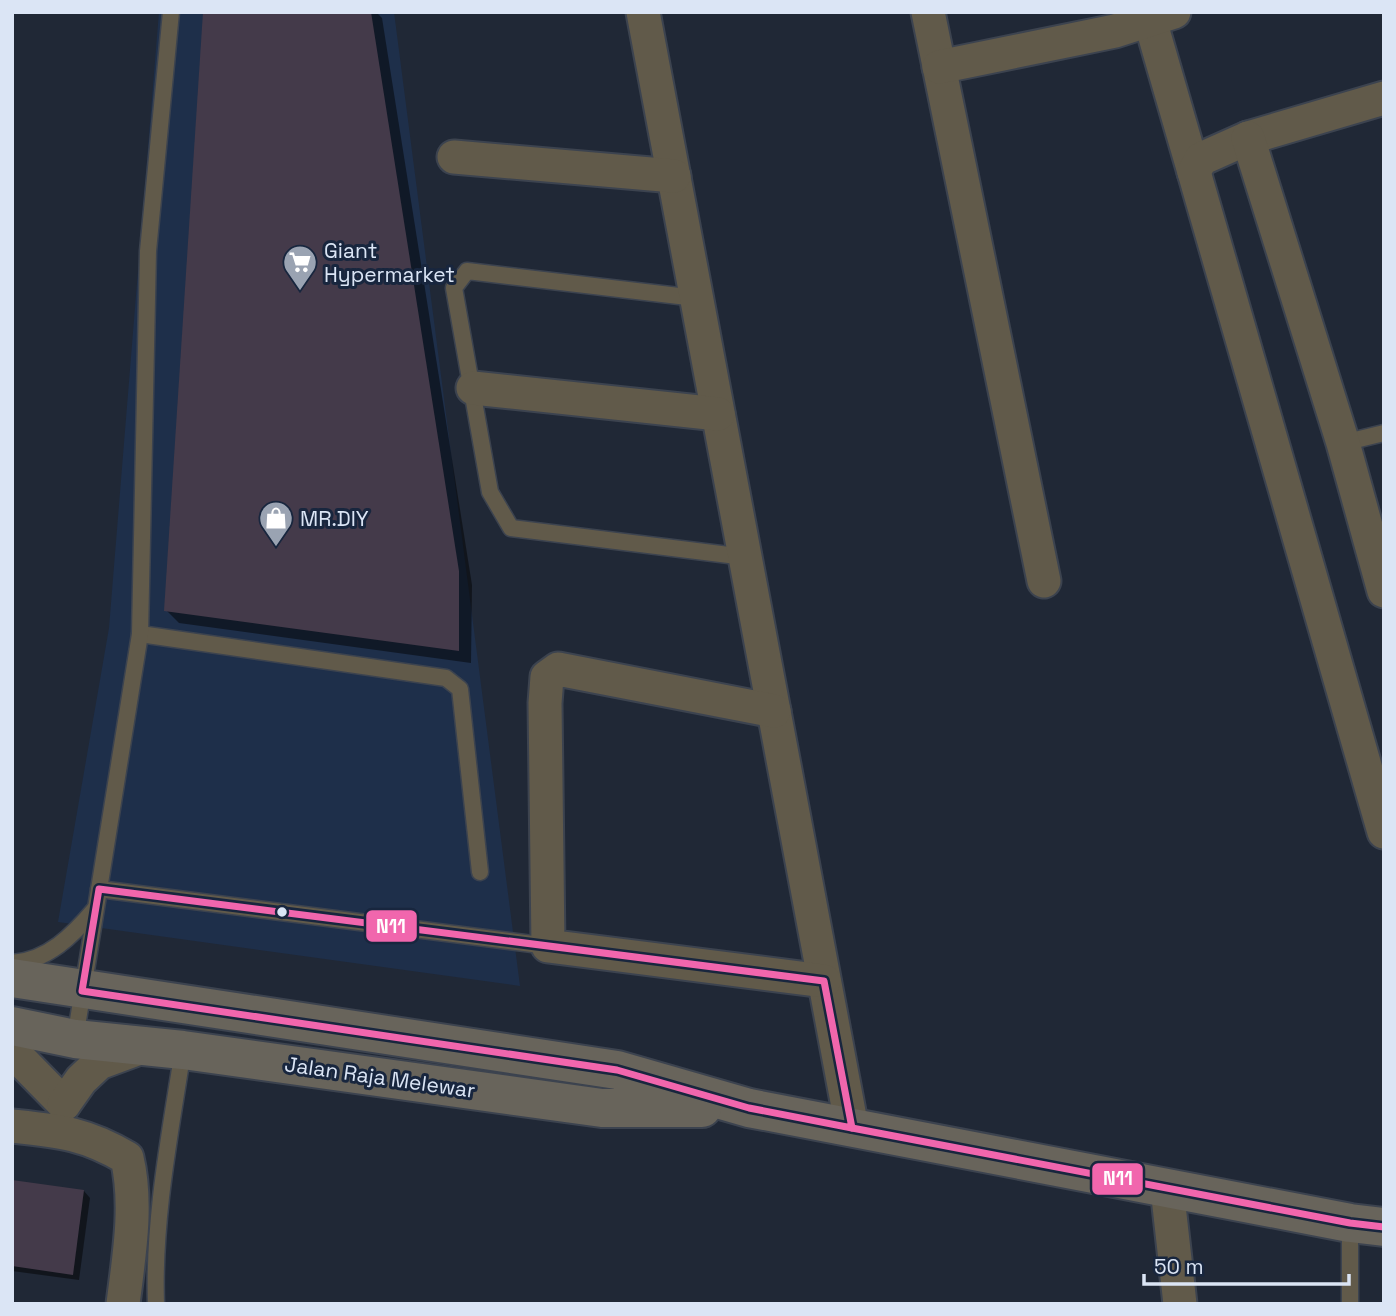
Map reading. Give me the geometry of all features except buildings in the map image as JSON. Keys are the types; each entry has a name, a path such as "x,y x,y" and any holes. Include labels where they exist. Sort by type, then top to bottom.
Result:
{"highway":[{"name":"Jalan Raja Melewar","path":"12,978 82,991 617,1070 750,1108 1367,1225"},
{"name":"Jalan Raja Melewar","path":"12,1026 75,1039 183,1050 602,1108 750,1108"}],"street":[{"path":"643,12 852,1128"},
{"path":"928,12 1044,581"},
{"path":"939,67 1115,31 1162,16 1194,172 1372,743 1384,832"},
{"path":"1194,172 1201,159 1248,138 1383,100"},
{"path":"1248,138 1343,443 1384,591"},
{"path":"454,158 674,176"},
{"path":"473,388 718,414"},
{"path":"774,711 558,669 547,677 548,946 824,981"},
{"path":"62,1117 75,1039"},
{"path":"62,1117 81,1080 99,1063 145,1046"},
{"path":"12,1051 62,1117 127,1158 133,1198 123,1304"},
{"path":"12,1126 62,1117"},
{"path":"1167,1188 1180,1304"}],"lane":[{"path":"75,1039 140,634 148,251 171,12"},
{"path":"696,298 467,271 454,288 490,492 511,528 745,557"},
{"path":"1343,443 1384,433"},
{"path":"140,634 446,678 460,689 480,872"},
{"path":"99,889 548,946"},
{"path":"12,963 47,954 68,939 95,909"},
{"path":"156,1304 162,1187 183,1050"},
{"path":"1350,1304 1367,1225"}],"shaded area":[{"path":"159,12 394,12 520,986 58,922 109,628"}],"transit line":[{"name":"N11","path":"99,889 824,981 852,1128 749,1108 617,1070 82,991 99,889"},
{"name":"N11","path":"852,1128 1350,1223 1384,1227"}],"place":[{"name":"Giant Hypermarket","path":"300,292"},
{"name":"MR.DIY","path":"276,548"}]}
